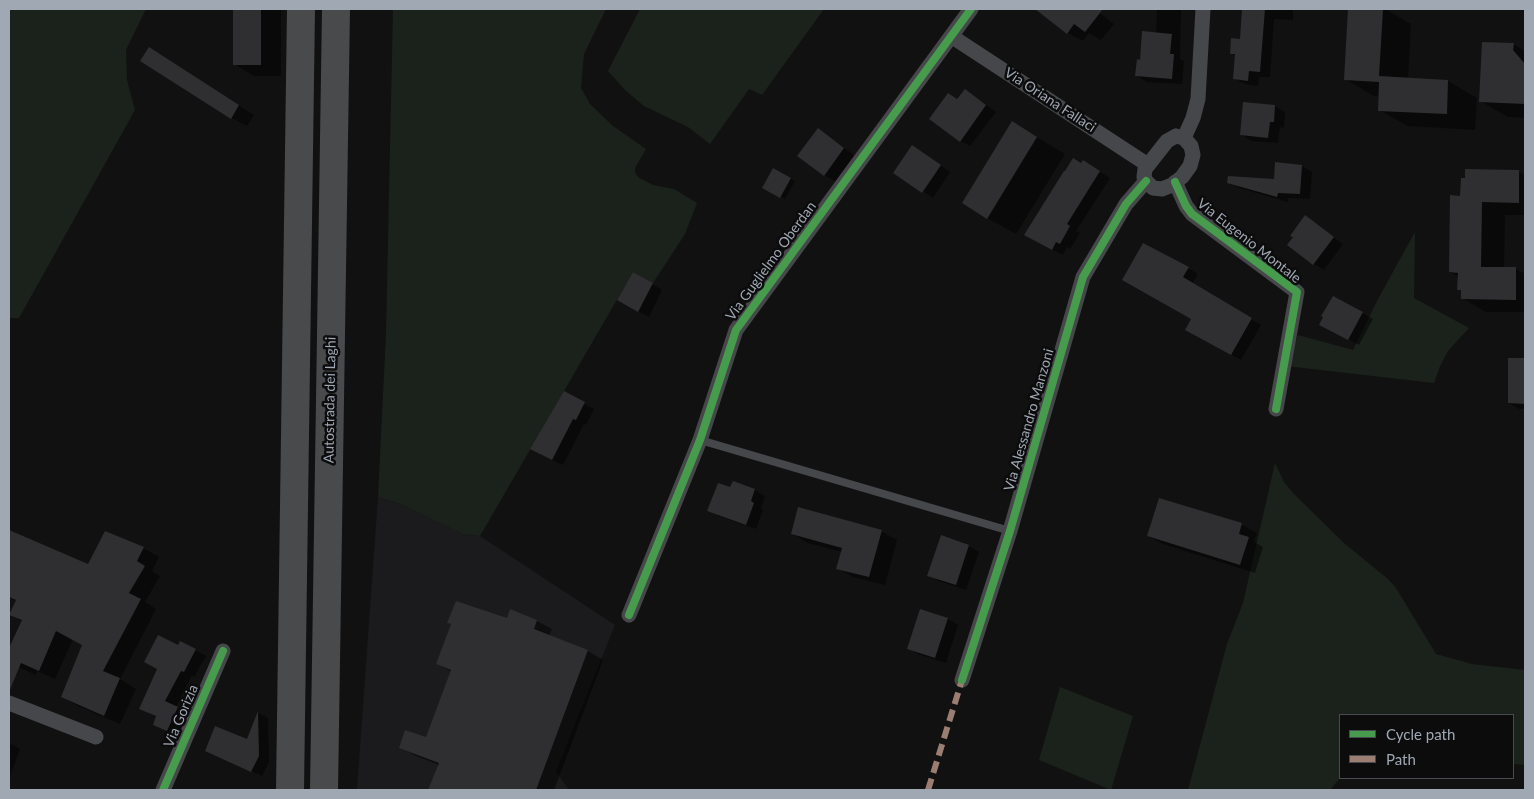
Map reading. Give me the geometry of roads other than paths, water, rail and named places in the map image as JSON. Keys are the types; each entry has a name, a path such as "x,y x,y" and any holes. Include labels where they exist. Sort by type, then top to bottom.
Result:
{"highway":[{"path":"290,790 301,9"},
{"name":"Autostrada dei Laghi","path":"324,790 336,9"}],"street":[{"name":"Via Guglielmo Oberdan","path":"629,615 700,440 736,330 971,9"},
{"path":"1184,138 1197,104 1203,9"},
{"name":"Via Oriana Fallaci","path":"951,36 1148,165"},
{"path":"1176,136 1184,138 1191,146 1193,155 1190,166 1175,182 1167,187 1158,189 1146,181 1144,172 1170,138 1176,136"},
{"name":"Via Alessandro Manzoni","path":"962,680 1010,531 1083,276 1126,204 1146,181"},
{"name":"Via Eugenio Montale","path":"1175,182 1186,206 1192,214 1297,292 1276,409"},
{"name":"Via Gorizia","path":"163,790 223,651"},
{"path":"9,703 96,737"}],"lane":[{"path":"700,440 1010,531"}]}
